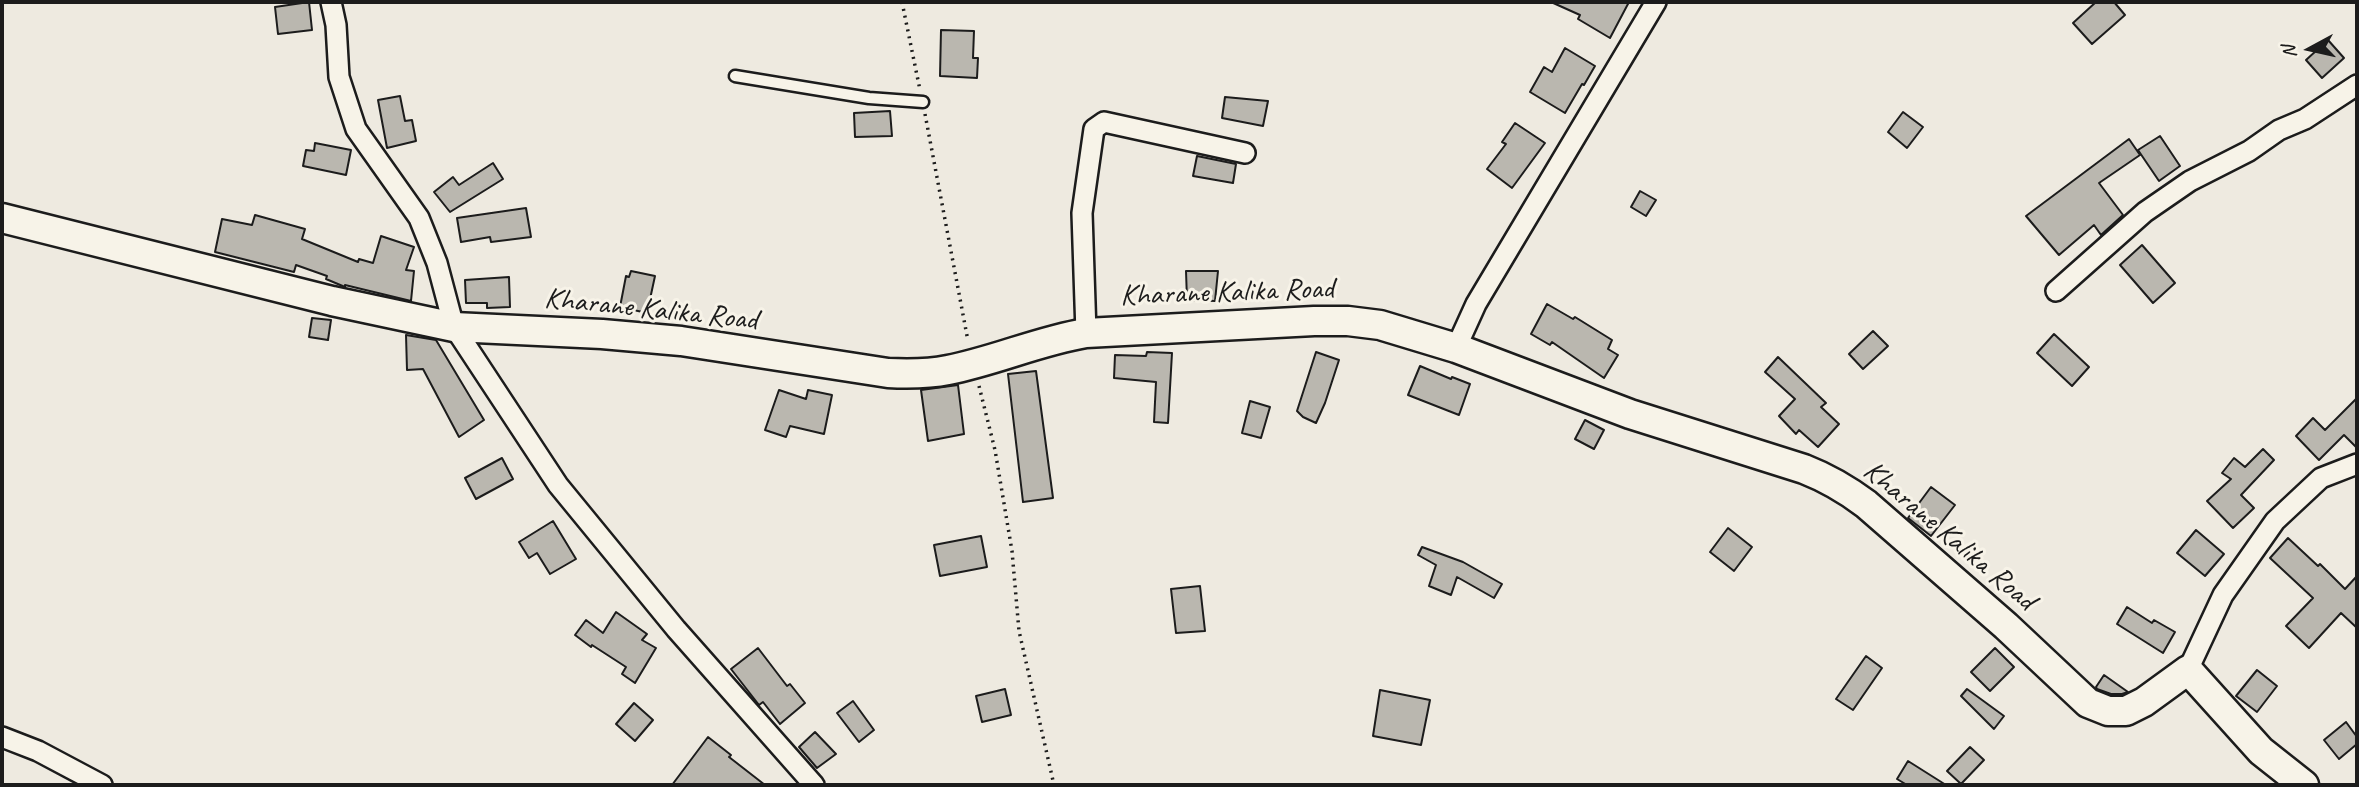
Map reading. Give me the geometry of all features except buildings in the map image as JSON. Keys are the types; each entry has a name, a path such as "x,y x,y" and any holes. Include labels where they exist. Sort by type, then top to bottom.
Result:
{"street":[{"path":"331,2 336,24 339,78 356,129 419,218 437,263 454,327 558,485 676,629 814,785"},
{"path":"1456,348 1483,293 1656,2"},
{"path":"2056,291 2145,212 2179,188 2249,151 2279,130 2305,119 2357,85"},
{"path":"1086,333 1082,213 1094,129 1104,122 1245,153"},
{"name":"Kharane Kalika Road","path":"2,218 332,301 454,327 602,334 681,341 888,373 946,371 973,365 1054,338 1086,333 1348,321 1380,325 1456,348 1630,414 1804,469 1837,484 1866,504 2006,626 2088,703 2108,711 2126,711 2144,702 2188,670"},
{"path":"2304,785 2261,751 2188,670 2223,595 2275,521 2321,478 2357,464"},
{"path":"2,737 38,751 103,785"}],"lane":[{"path":"735,76 869,98 923,102"}],"path":[{"path":"902,2 953,269 973,365 995,450 1013,551 1019,631 1054,785"}]}
